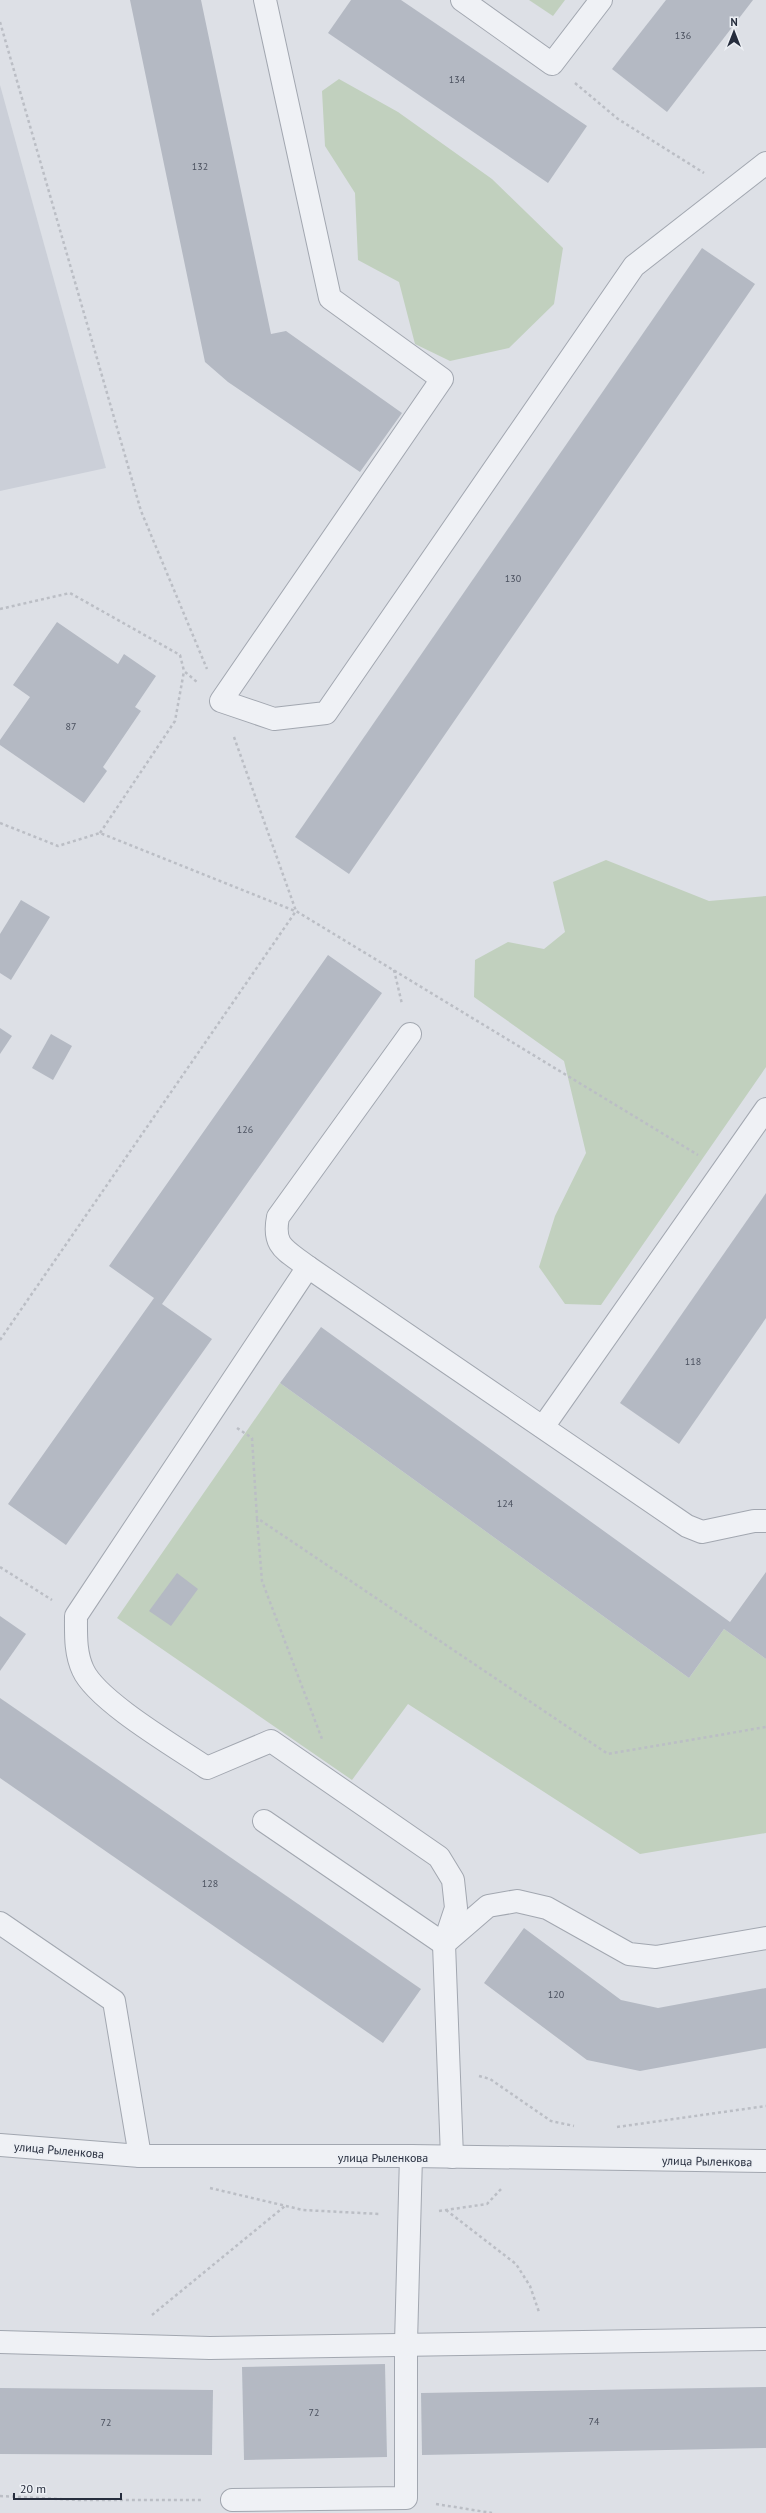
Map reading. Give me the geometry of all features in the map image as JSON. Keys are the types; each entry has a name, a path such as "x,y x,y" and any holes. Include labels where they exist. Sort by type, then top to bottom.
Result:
{"street":[{"path":"265,0 330,298 442,379 221,701 274,719 326,713 634,266 766,163"},
{"path":"462,0 552,64 601,0"},
{"path":"410,1034 278,1217 275,1233 281,1247 687,1526 702,1532 754,1521 766,1521"},
{"path":"543,1427 766,1109"},
{"path":"308,1267 76,1616 76,1646 83,1670 99,1693 207,1768 271,1741 439,1858 453,1880 456,1908 444,1944 450,2068 452,2157"},
{"path":"264,1821 444,1944"},
{"path":"444,1944 488,1906 517,1901 547,1908 628,1954 656,1956 766,1938"},
{"path":"0,1923 114,2001 140,2156"},
{"name":"улица Рыленкова","path":"0,2145 140,2156 411,2156 766,2161"},
{"path":"232,2500 406,2498 406,2343 411,2156"},
{"path":"0,2342 210,2348 406,2343 766,2339"}],"path":[{"path":"0,22 142,511 221,701 296,912"},
{"path":"552,64 618,120 732,190"},
{"path":"0,609 70,593 180,655 184,671 175,721 100,833 58,846 0,823"},
{"path":"184,671 221,701"},
{"path":"100,833 296,912 724,1170"},
{"path":"0,1340 296,912"},
{"path":"394,970 410,1034"},
{"path":"213,1410 252,1438 262,1581 325,1745"},
{"path":"257,1518 608,1754 766,1727"},
{"path":"0,1567 76,1616"},
{"path":"450,2068 490,2080 550,2121 577,2127"},
{"path":"614,2127 766,2106"},
{"path":"117,2345 285,2206"},
{"path":"445,2210 516,2264 530,2286 549,2342"},
{"path":"0,2496 78,2500 232,2500"},
{"path":"406,2498 466,2510 492,2513"}],"shaded area":[{"path":"0,85 106,468 0,491"}],"green space":[{"path":"529,0 565,0 553,16"},
{"path":"339,79 398,112 492,179 563,248 554,304 509,348 450,361 415,344 399,282 358,260 355,193 325,146 322,91"},
{"path":"606,860 709,901 766,896 766,1067 601,1305 565,1304 539,1267 555,1216 586,1153 564,1061 474,997 475,960 508,942 544,949 565,932 553,882"},
{"path":"280,1383 689,1678 724,1629 766,1659 766,1833 640,1854 408,1704 352,1780 117,1618"}],"building":[{"path":"130,0 201,0 271,334 286,331 402,413 360,472 228,382 205,362"},
{"path":"351,0 401,0 587,126 548,183 328,33"},
{"path":"666,0 753,0 667,112 612,69"},
{"path":"702,248 755,284 349,874 295,837"},
{"path":"57,622 118,664 124,654 156,676 135,707 141,711 103,767 107,771 84,803 0,745 0,740 30,697 13,685"},
{"path":"21,900 50,917 11,980 0,973 0,934"},
{"path":"328,955 382,993 162,1304 212,1339 66,1545 8,1504 154,1298 109,1266"},
{"path":"0,1028 12,1036 0,1054"},
{"path":"51,1034 72,1046 53,1080 32,1068"},
{"path":"766,1193 766,1318 679,1444 620,1403"},
{"path":"321,1327 730,1622 766,1572 766,1659 724,1629 689,1678 280,1383"},
{"path":"177,1573 198,1589 171,1626 149,1611"},
{"path":"0,1616 26,1634 0,1671"},
{"path":"0,1698 421,1989 383,2043 0,1778"},
{"path":"524,1928 621,2000 658,2008 766,1988 766,2048 640,2071 587,2060 484,1983"},
{"path":"385,2364 387,2457 244,2460 242,2367"},
{"path":"766,2387 766,2448 422,2455 421,2393"},
{"path":"0,2388 213,2390 212,2455 0,2454"}]}
